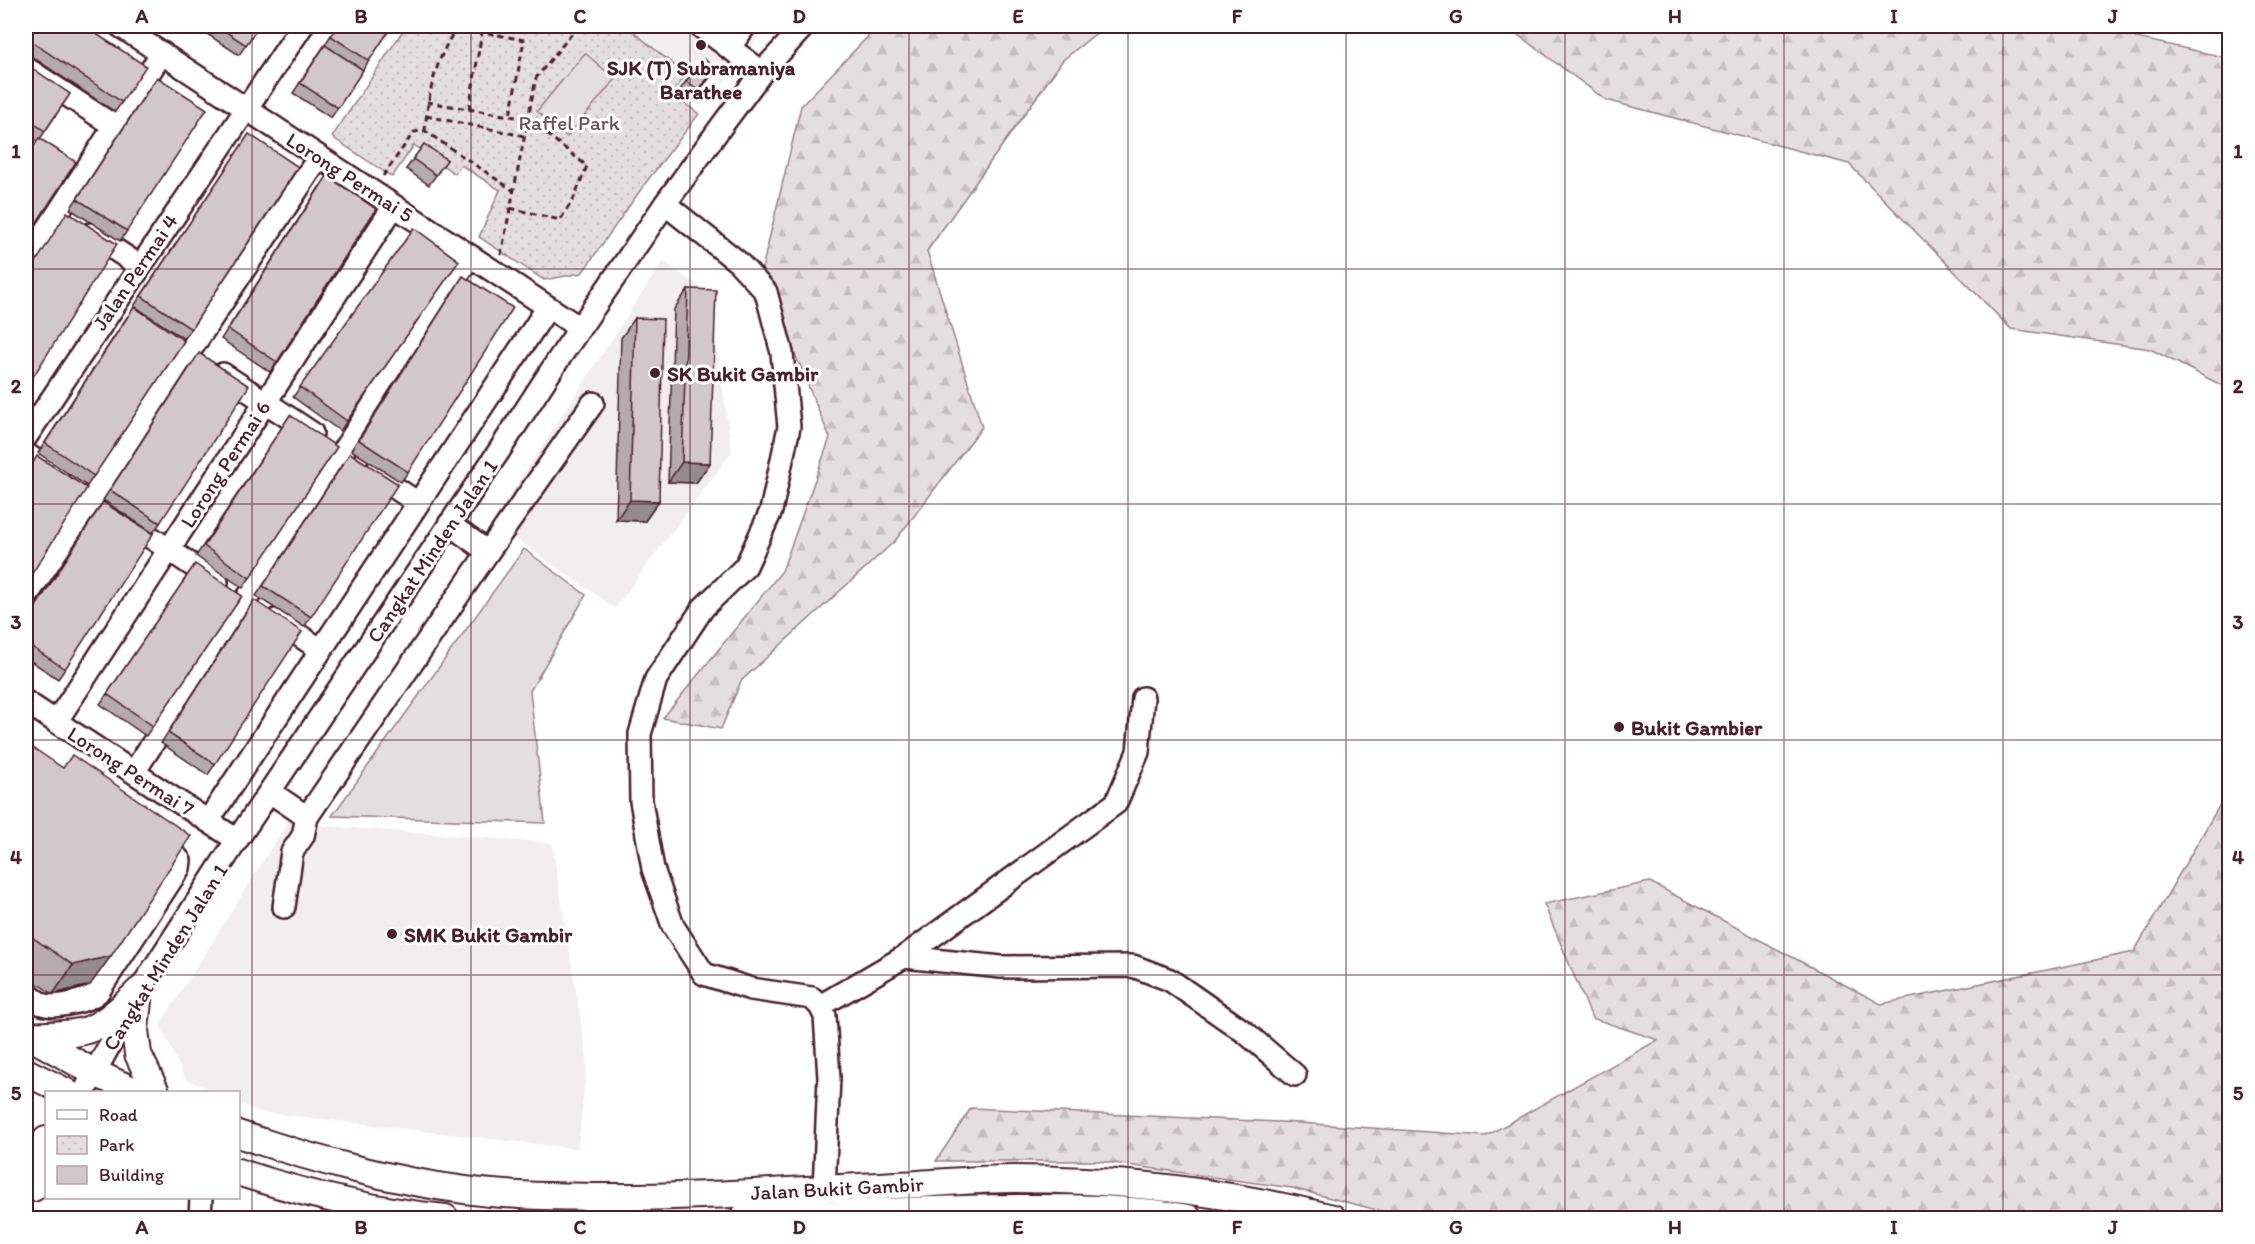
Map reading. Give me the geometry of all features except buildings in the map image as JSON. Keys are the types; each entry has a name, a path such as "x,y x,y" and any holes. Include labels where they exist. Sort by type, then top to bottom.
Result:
{"main road":[{"path":"27,1035 69,1033 90,1029 115,1013 140,991"},
{"path":"140,991 135,1030 138,1054 156,1091"},
{"path":"27,1035 90,1083 132,1091"},
{"path":"26,1072 64,1091"},
{"path":"26,1079 45,1096"},
{"name":"Jalan Bukit Gambir","path":"240,1135 314,1159 371,1174 465,1190 548,1196 662,1198 1012,1179 1111,1181 1184,1189 1333,1218"},
{"path":"35,1187 45,1144"},
{"path":"240,1173 405,1215 445,1218"},
{"name":"Jalan Bukit Gambir","path":"743,1218 995,1208 1080,1208 1184,1218"}],"street":[{"name":"Lorong Permai 5","path":"120,26 580,328"},
{"name":"Jalan Permai 4","path":"26,437 302,26"},
{"path":"700,26 762,72"},
{"path":"729,48 746,26"},
{"name":"Cangkat Minden Jalan 1","path":"90,1083 140,991 237,840 580,328 665,204 762,72 804,26"},
{"path":"26,262 162,53"},
{"path":"26,68 114,126"},
{"path":"26,597 319,156"},
{"path":"665,204 738,262 766,292 782,353 789,427 771,511 746,566 703,608 656,679 640,734 641,801 653,869 673,926 704,974 751,989 812,998 820,1006 825,1016 829,1078 824,1189"},
{"name":"Lorong Permai 6","path":"56,722 394,206"},
{"path":"58,212 140,266"},
{"path":"134,772 470,256"},
{"path":"115,303 133,315"},
{"name":"Cangkat Minden Jalan 1","path":"208,821 548,307"},
{"path":"171,340 418,503"},
{"path":"284,907 292,852 303,836 307,817 488,552 593,404"},
{"path":"26,454 321,650"},
{"path":"449,524 488,552"},
{"path":"820,1006 904,957 1116,803 1138,752 1143,698"},
{"name":"Lorong Permai 7","path":"26,702 56,722 88,753 106,765 134,772 237,840"},
{"path":"270,792 307,817"},
{"path":"26,993 43,1004 52,1005 86,1000 99,992 179,868 180,861 176,856 139,832"},
{"path":"904,957 1001,968 1133,966 1170,980 1246,1033 1295,1076"},
{"path":"35,1187 45,1164"},
{"path":"200,1218 201,1199"}],"path":[{"path":"425,130 427,102 446,43 458,26"},
{"path":"497,274 536,78 578,26"},
{"path":"469,109 482,32 524,40 510,116"},
{"path":"427,102 528,119 587,166 573,200 560,220 510,208"},
{"path":"426,116 524,136"},
{"path":"372,192 414,132 425,130 514,191"}],"shaded area":[{"name":"SJK (T) Subramaniya Barathee","path":"640,26 767,26 723,83 695,62 686,75 635,33"},
{"name":"SK Bukit Gambir","path":"663,261 709,294 732,452 615,608 492,522"},
{"name":"SMK Bukit Gambir","path":"289,820 326,826 552,843 587,1059 578,1149 260,1112 240,1103 240,1091 214,1091 185,1079 160,1025"}],"green space":[{"name":"Raffel Park","path":"406,26 640,26 635,33 686,75 672,94 699,114 644,185 582,273 544,280 479,237 500,190 461,165 455,174 414,145 392,177 332,137"},
{"path":"878,26 1105,26 1063,60 927,251 982,427 895,541 741,681 721,729 663,718 782,571 830,438 761,273 801,106"},
{"path":"1506,26 2082,26 2229,58 2229,389 2150,349 2011,329 1849,164 1606,100"},
{"path":"585,53 615,79 567,137 537,111"},
{"path":"524,549 586,595 530,691 545,823 332,816"},
{"path":"2229,789 2229,1218 1408,1218 1292,1188 1099,1161 936,1161 971,1108 1300,1123 1486,1136 1658,1040 1592,1018 1544,904 1650,882 1881,1004 2134,952"}],"place":[{"name":"SJK (T) Subramaniya Barathee","path":"701,45"},
{"name":"SK Bukit Gambir","path":"655,373"},
{"name":"Bukit Gambier","path":"1619,727"},
{"name":"SMK Bukit Gambir","path":"392,934"}]}
